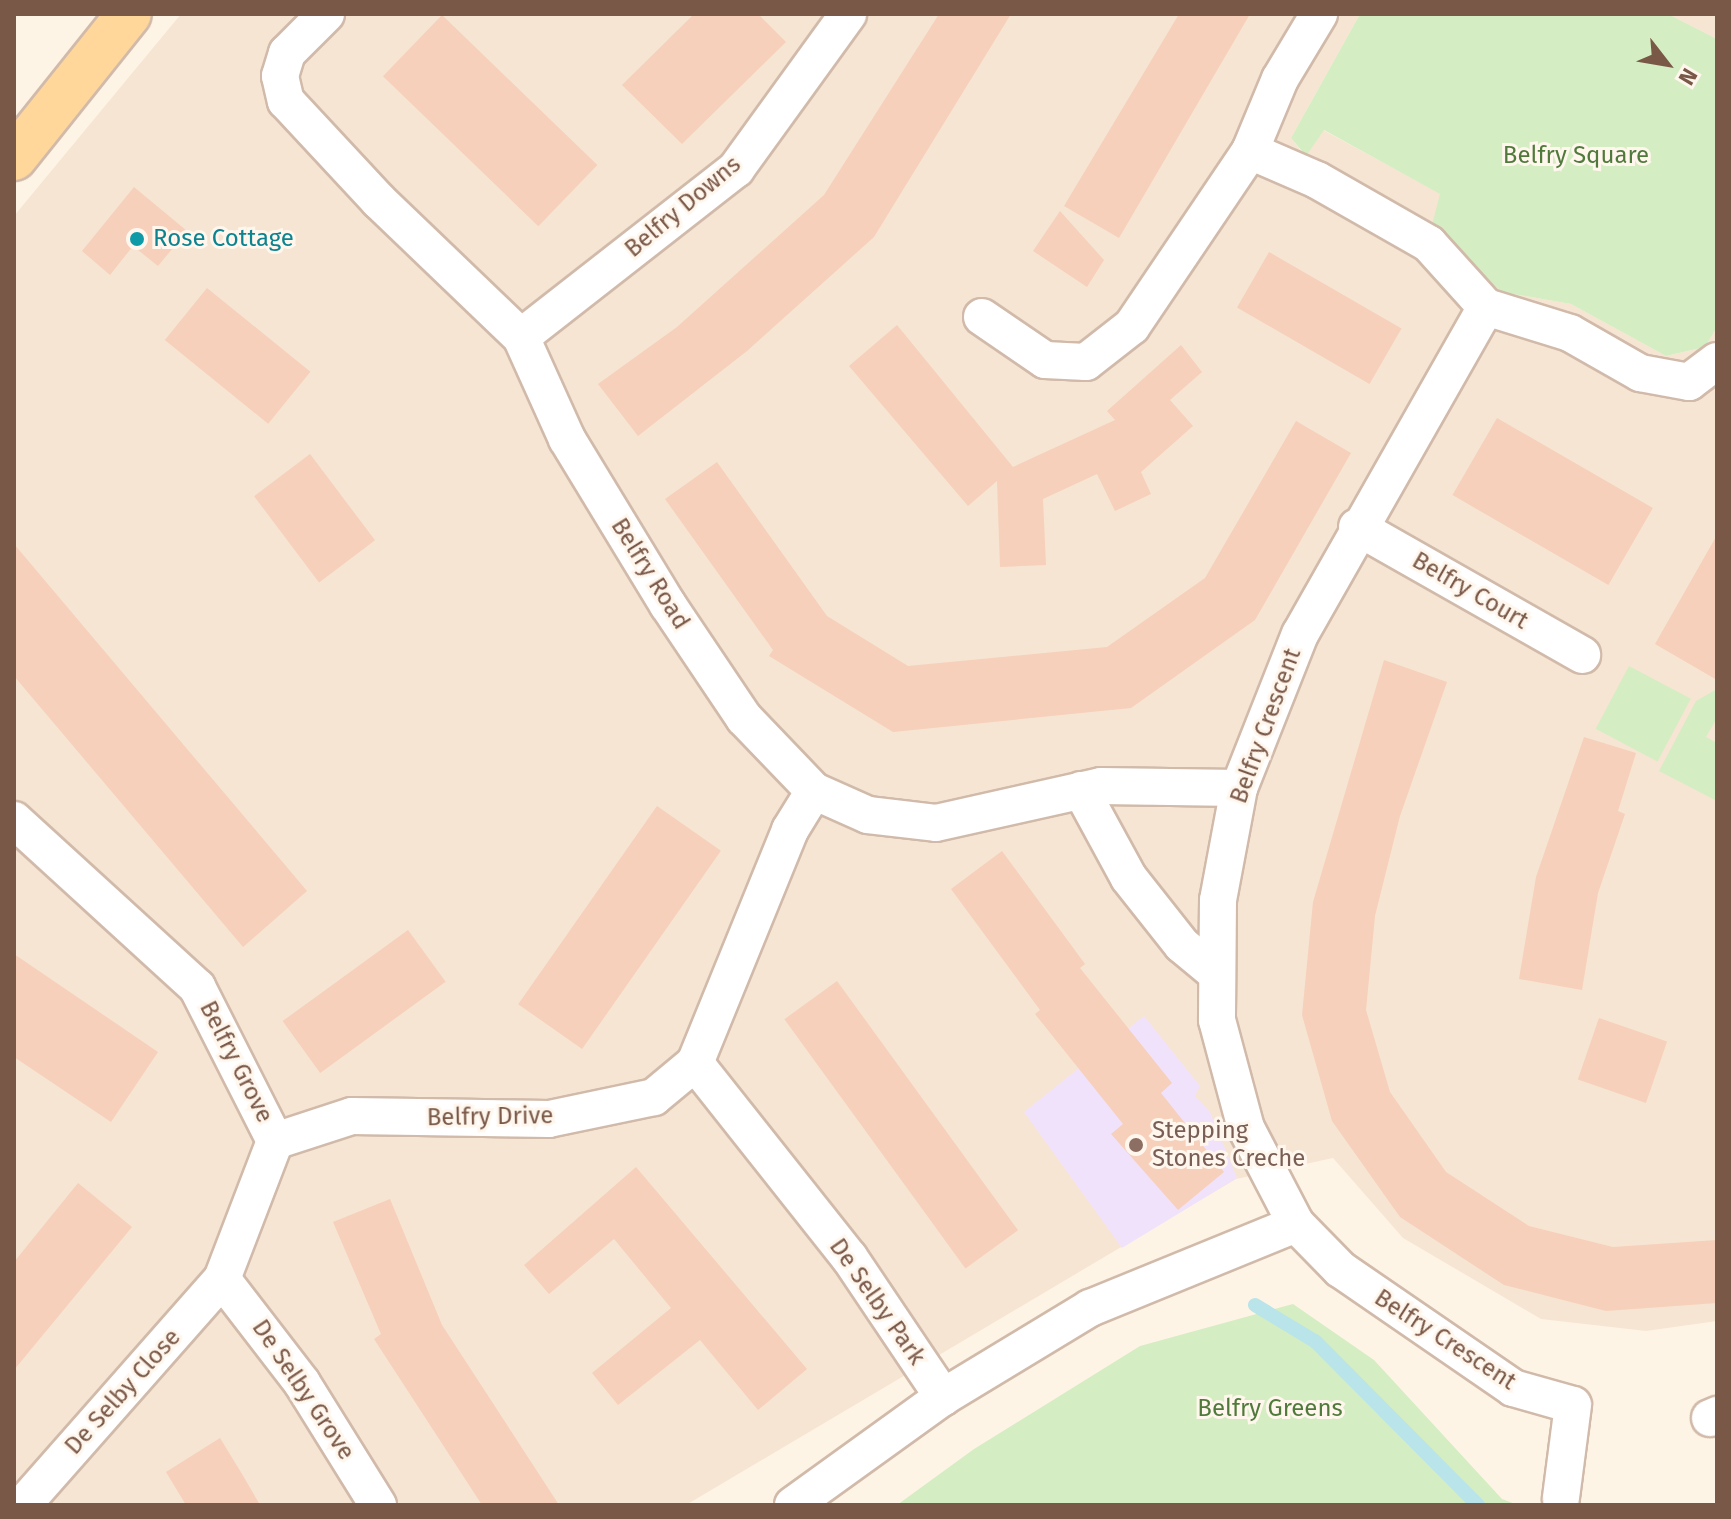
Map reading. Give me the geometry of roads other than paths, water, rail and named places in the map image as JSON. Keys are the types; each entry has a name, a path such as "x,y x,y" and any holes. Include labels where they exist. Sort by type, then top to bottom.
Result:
{"main road":[{"path":"14,158 129,14"}],"street":[{"name":"Belfry Road","path":"326,14 287,53 280,76 286,101 379,201 521,337 567,439 668,605 744,718 814,791 868,815 936,823 1081,790 1239,788"},
{"name":"Belfry Downs","path":"521,337 736,169 848,14"},
{"path":"982,317 1045,360 1086,362 1132,326 1250,151 1280,79 1319,14"},
{"path":"1250,151 1317,180 1429,244 1486,307 1570,333 1640,373 1689,382 1717,361"},
{"name":"Belfry Crescent","path":"1486,307 1357,527 1300,634 1239,788 1218,900 1217,1020 1246,1128 1296,1224 1340,1269 1416,1325 1513,1388 1573,1405 1561,1498"},
{"name":"Belfry Court","path":"1357,527 1582,655"},
{"path":"1081,790 1129,878 1182,945 1217,974"},
{"path":"695,1063 790,830 814,791"},
{"name":"Belfry Grove","path":"14,820 197,987 275,1141 222,1279"},
{"name":"Belfry Drive","path":"275,1141 352,1116 549,1119 654,1097 695,1063"},
{"name":"De Selby Park","path":"695,1063 849,1257 943,1397"},
{"path":"793,1505 943,1397 1109,1298 1296,1224"},
{"name":"De Selby Close","path":"23,1505 222,1279"},
{"name":"De Selby Grove","path":"222,1279 302,1383 378,1505"}],"waterway":[{"path":"1255,1305 1316,1342 1478,1505"}],"place":[{"name":"Rose Cottage","path":"137,239"},
{"name":"Stepping Stones Creche","path":"1136,1145"}],"park label":[{"name":"Belfry Square","path":"1576,156"},
{"name":"Belfry Greens","path":"1270,1409"}]}
